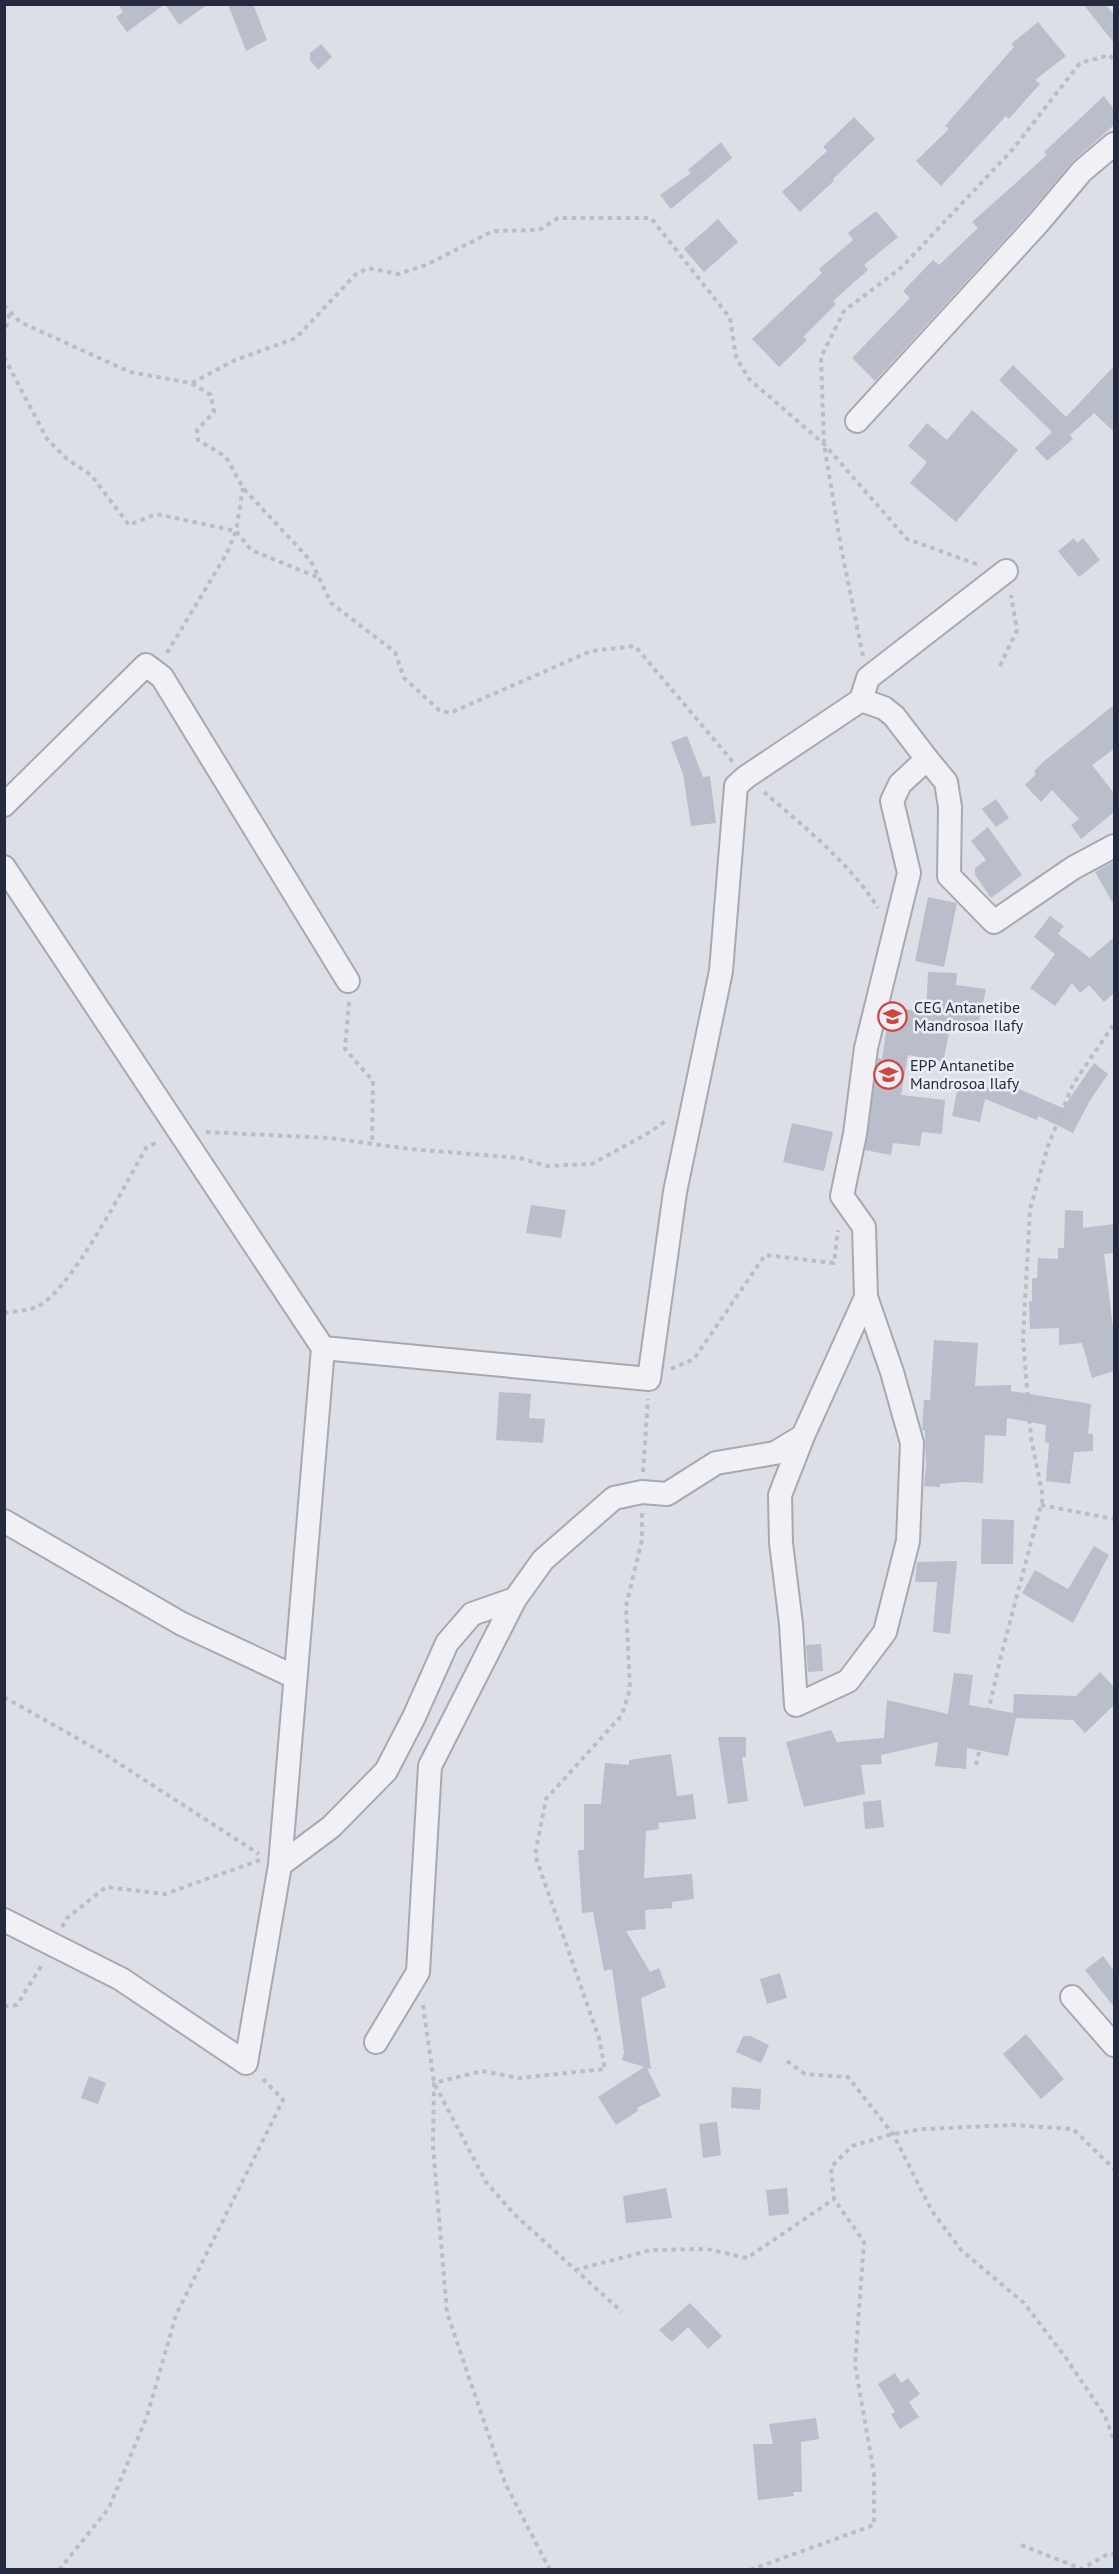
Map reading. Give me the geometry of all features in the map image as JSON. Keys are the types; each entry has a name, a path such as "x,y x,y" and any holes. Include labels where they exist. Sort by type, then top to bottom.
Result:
{"street":[{"path":"857,421 1040,222 1082,171 1114,144"},
{"path":"323,1348 649,1379 675,1192 721,971 736,786 861,700 868,678 1006,571"},
{"path":"4,805 146,665 162,677 348,981"},
{"path":"861,700 884,708 894,716 946,782 950,807 949,876 994,922 1073,868 1114,846"},
{"path":"866,1297 803,1436 780,1495 781,1543 791,1624 796,1705 848,1681 885,1632 908,1541 912,1443 892,1372 866,1297 864,1227 842,1196 855,1134 866,1048 909,873 892,801 900,784 927,759"},
{"path":"4,867 323,1348 280,1865 246,2063 121,1979 4,1920"},
{"path":"376,2042 418,1972 430,1766 515,1599 543,1560 614,1498 642,1492 667,1494 716,1463 775,1453 803,1436"},
{"path":"4,1521 182,1624 296,1677"},
{"path":"280,1865 332,1827 386,1771 414,1718 447,1643 472,1614 515,1599"},
{"path":"1072,1997 1114,2045"}],"path":[{"path":"868,678 841,547 824,444 821,357 844,311 902,267 1013,149 1080,63 1110,55 1114,61"},
{"path":"191,383 233,361 296,338 355,275 368,268 398,274 426,265 493,231 539,230 558,218 651,218 730,318 736,357 749,379 824,444 907,539 976,564 1006,571 1017,630 1000,666"},
{"path":"4,305 20,322 130,372 191,383 211,395 214,412 197,430 198,440 226,457 243,488 311,561 331,603 395,652 404,678 439,710 450,713 591,651 635,646 746,777 811,833 867,890 895,933"},
{"path":"4,336 10,311"},
{"path":"4,357 47,439 68,459 91,475 129,525 156,514 236,531 250,550 318,577"},
{"path":"162,677 164,658 227,553 236,531 243,488"},
{"path":"348,981 350,990 345,1049 374,1080 372,1144"},
{"path":"976,1765 1001,1656 1044,1497 1031,1438 1023,1340 1030,1209 1048,1146 1073,1084 1114,1024"},
{"path":"4,1313 38,1307 58,1290 96,1237 146,1148 179,1130 330,1138 520,1158 547,1166 592,1164 650,1132 694,1100"},
{"path":"434,2083 482,2071 519,2078 604,2069 599,2038 534,1855 546,1799 622,1715 628,1698 630,1689 626,1606 642,1540 642,1492 649,1379 694,1359 765,1255 834,1263 842,1196"},
{"path":"1041,1505 1114,1519"},
{"path":"4,1697 98,1750 265,1858 165,1893 106,1887 67,1918 17,2005 4,2006"},
{"path":"418,1972 434,2083 434,2146 447,2313 505,2483 550,2570"},
{"path":"787,2061 805,2074 848,2077 893,2134 932,2211 961,2250 1023,2303 1066,2358 1105,2416 1114,2440"},
{"path":"59,2570 109,2508 147,2416 176,2315 283,2100 246,2063"},
{"path":"434,2083 486,2182 514,2214 622,2312"},
{"path":"750,2570 874,2524 874,2473 855,2365 864,2242 834,2199 831,2166 852,2146 893,2134 924,2129 1012,2125 1073,2129 1114,2169"},
{"path":"575,2270 651,2250 707,2249 747,2258 834,2199"},
{"path":"1021,2545 1082,2569 1108,2554 1114,2554"}],"building":[{"path":"118,4 165,4 127,32 116,17 123,12"},
{"path":"165,4 208,4 179,25"},
{"path":"228,4 253,4 267,40 246,51"},
{"path":"1083,4 1105,4 1114,15 1114,43"},
{"path":"1038,22 1066,56 1035,80 1040,84 1009,119 1006,116 941,186 916,161 949,129 945,126 1014,47 1011,44"},
{"path":"321,44 332,57 318,70 310,60 310,53"},
{"path":"1104,96 1114,109 1114,125 1072,162 1029,213 875,381 852,358 910,298 903,291 933,260 939,265 978,228 972,222 1047,155 1044,152"},
{"path":"854,117 875,139 800,212 782,192 827,151 823,147"},
{"path":"721,142 732,158 671,209 660,195 691,173 688,170"},
{"path":"876,211 898,237 864,265 868,270 833,301 836,304 803,337 807,340 779,367 752,339 822,273 819,269 853,240 848,233"},
{"path":"718,219 738,242 704,272 684,249"},
{"path":"1013,365 1066,417 1114,366 1114,432 1094,413 1070,435 1073,439 1047,461 1035,448 1052,432 999,380"},
{"path":"972,410 1018,450 956,522 910,483 927,462 908,446 927,423 947,440"},
{"path":"1074,538 1077,543 1083,538 1100,560 1079,577 1058,551"},
{"path":"1114,705 1114,749 1092,765 1114,793 1114,812 1081,839 1071,825 1079,819 1052,790 1041,802 1025,785 1036,774 1034,771 1043,762"},
{"path":"687,736 703,777 710,776 716,823 691,826 683,774 671,742"},
{"path":"996,799 1009,818 996,827 982,809"},
{"path":"988,827 1022,875 991,898 975,875 975,868 986,860 971,841"},
{"path":"1114,861 1114,905 1095,872"},
{"path":"928,897 957,903 944,967 915,961"},
{"path":"1050,916 1064,926 1058,934 1090,958 1114,937 1114,993 1104,1002 1089,985 1080,993 1072,983 1055,1006 1030,988 1055,954 1034,937"},
{"path":"928,972 957,973 956,985 986,989 977,1030 951,1024 943,1062 908,1055 901,1095 945,1100 942,1134 922,1132 920,1146 893,1143 891,1155 865,1150 878,1058 882,1059 890,1007 926,1012"},
{"path":"1094,1063 1108,1074 1089,1102 1073,1133 1038,1116 1037,1120 985,1099 980,1122 952,1116 959,1082 1017,1093 1019,1089 1063,1108"},
{"path":"792,1123 833,1132 824,1171 783,1162"},
{"path":"531,1205 566,1210 561,1238 526,1233"},
{"path":"1065,1210 1083,1211 1083,1228 1114,1224 1114,1253 1104,1254 1114,1327 1114,1371 1092,1378 1082,1343 1059,1345 1059,1328 1030,1329 1029,1301 1032,1301 1032,1278 1037,1278 1038,1258 1058,1259 1058,1248 1064,1248"},
{"path":"934,1340 978,1343 975,1386 1011,1385 1011,1391 1091,1404 1088,1434 1093,1434 1093,1451 1074,1452 1070,1484 1046,1481 1049,1443 1045,1442 1046,1425 1007,1418 1006,1436 985,1435 983,1483 962,1482 940,1484 940,1487 924,1486 925,1431 922,1430 924,1400 930,1400"},
{"path":"499,1392 531,1394 529,1418 545,1419 543,1443 496,1440"},
{"path":"982,1519 1014,1520 1013,1564 981,1564"},
{"path":"1094,1546 1109,1555 1073,1623 1022,1593 1035,1570 1068,1589"},
{"path":"957,1561 950,1634 933,1632 937,1582 915,1582 917,1562"},
{"path":"821,1644 823,1671 808,1672 806,1645"},
{"path":"1100,1672 1114,1687 1114,1705 1085,1733 1073,1720 1016,1718 1008,1756 967,1748 966,1769 935,1766 938,1742 881,1755 882,1764 861,1765 865,1794 804,1807 786,1742 831,1730 837,1742 884,1738 887,1700 948,1714 954,1673 973,1675 969,1705 1013,1713 1014,1694 1076,1696"},
{"path":"718,1737 746,1737 746,1757 742,1757 748,1801 728,1804"},
{"path":"671,1754 677,1796 693,1794 696,1819 658,1823 659,1829 646,1831 644,1878 692,1874 694,1899 672,1902 672,1908 645,1910 646,1929 626,1931 650,1972 659,1968 666,1987 641,1998 651,2069 647,2068 661,2096 637,2108 638,2111 616,2125 598,2097 644,2067 622,2060 624,2052 612,1969 604,1971 593,1912 582,1913 578,1850 584,1850 584,1804 601,1804 605,1763 629,1765 629,1760"},
{"path":"881,1800 884,1827 865,1829 863,1802"},
{"path":"1103,1956 1114,1971 1114,2007 1085,1970"},
{"path":"780,1973 787,1998 767,2004 760,1979"},
{"path":"1026,2034 1064,2079 1041,2099 1003,2054"},
{"path":"743,2036 750,2036 769,2045 761,2063 736,2052"},
{"path":"89,2076 106,2083 98,2104 81,2098"},
{"path":"732,2087 761,2089 760,2110 731,2108"},
{"path":"717,2122 721,2155 703,2158 699,2124"},
{"path":"666,2188 672,2218 626,2223 623,2196"},
{"path":"787,2188 789,2214 769,2216 766,2190"},
{"path":"690,2303 722,2336 708,2349 688,2327 672,2342 659,2330"},
{"path":"895,2373 901,2383 908,2378 920,2394 909,2402 919,2417 900,2429 891,2414 895,2412 878,2384"},
{"path":"816,2418 819,2439 801,2442 802,2492 793,2492 794,2496 758,2500 753,2444 773,2444 769,2424"}],"place":[{"name":"CEG Antanetibe Mandrosoa Ilafy","path":"893,1016"},
{"name":"EPP Antanetibe Mandrosoa Ilafy","path":"889,1074"}]}
